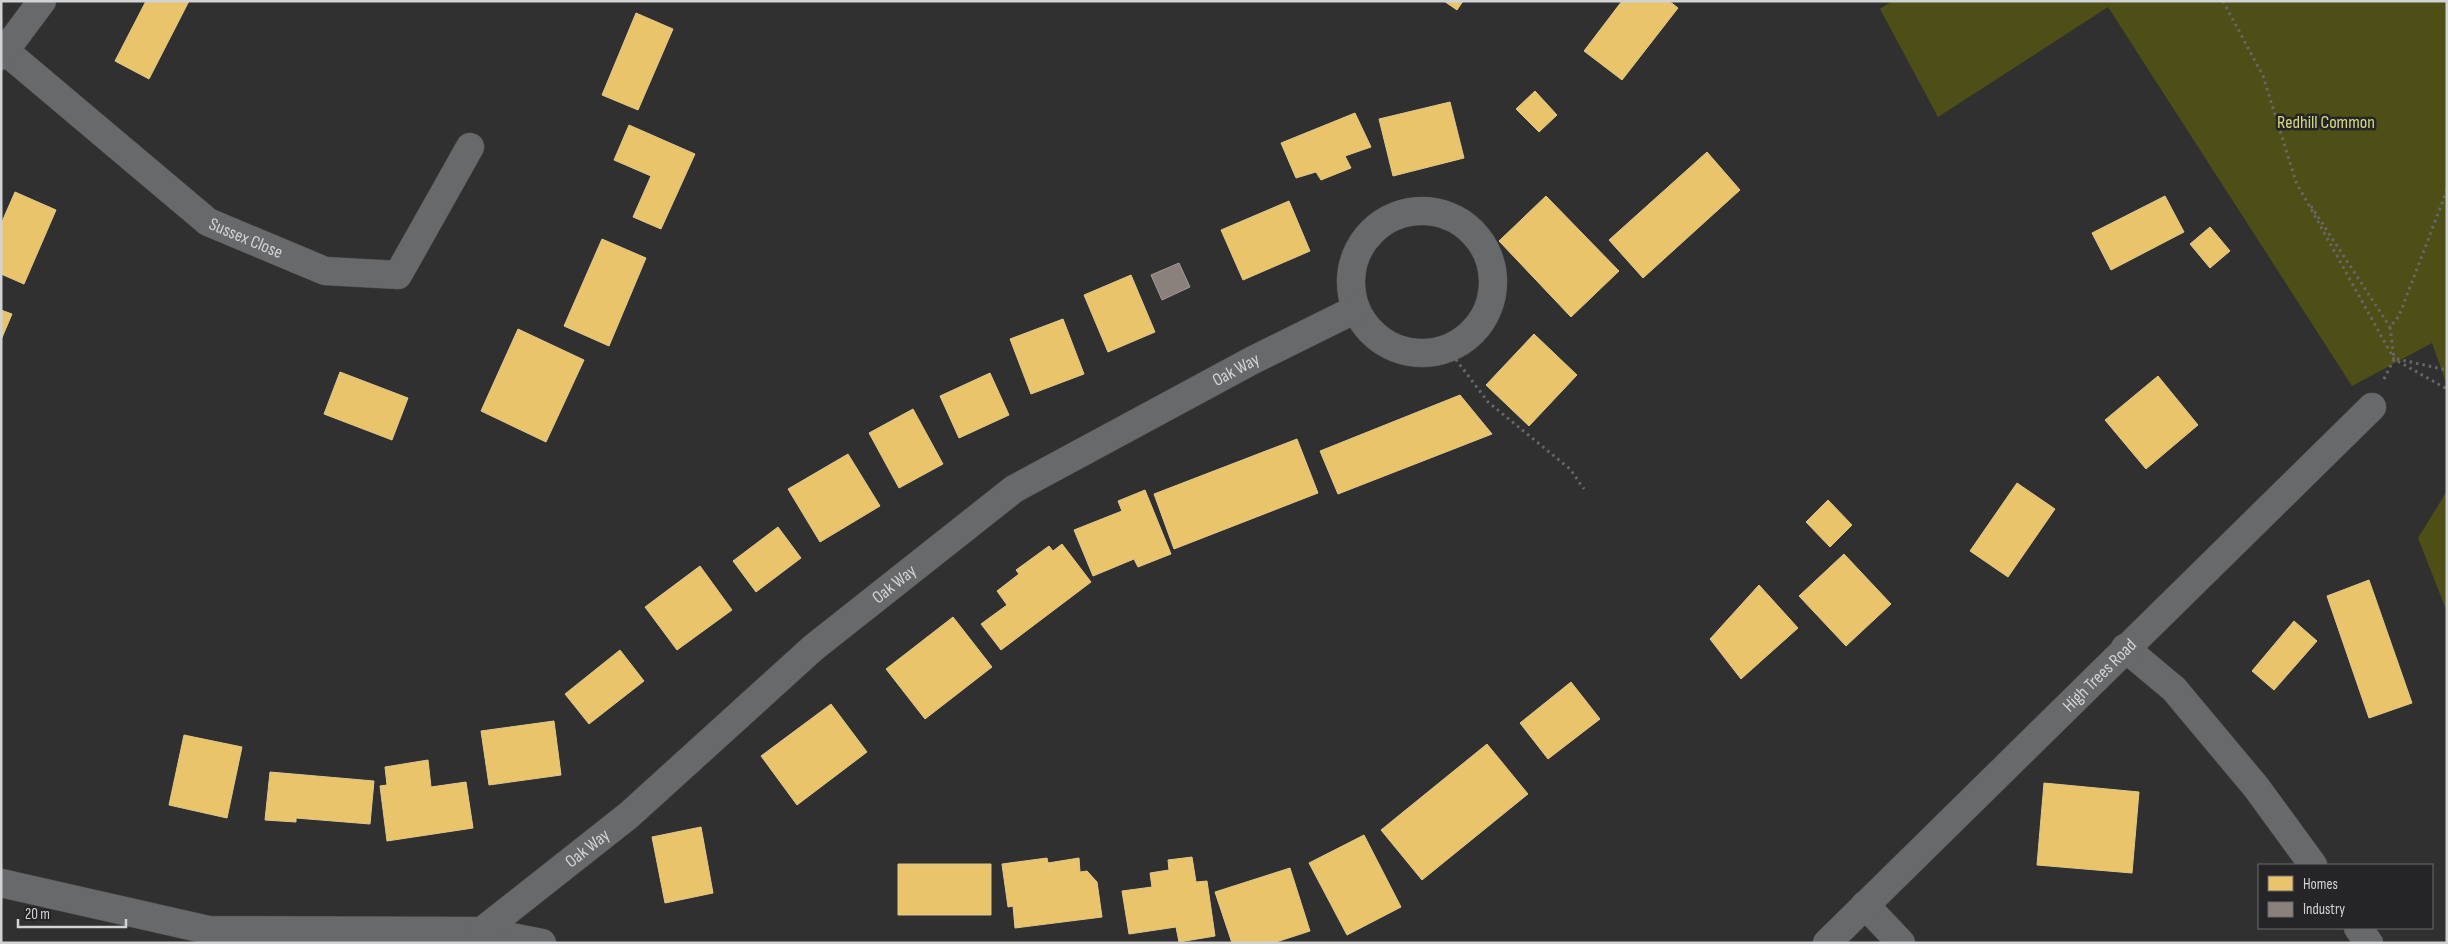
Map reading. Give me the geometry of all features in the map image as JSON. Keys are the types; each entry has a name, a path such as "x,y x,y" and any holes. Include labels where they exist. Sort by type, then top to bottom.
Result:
{"street":[{"path":"3,53 42,1"},
{"name":"Sussex Close","path":"3,53 208,222 325,270 398,275 470,147"},
{"path":"1429,211 1452,216 1472,230 1486,250 1494,273 1493,297 1484,320 1467,338 1448,349 1426,354 1404,352 1384,343 1367,328 1356,309 1350,285 1354,261 1364,240 1382,223 1405,213 1429,211"},
{"name":"Oak Way","path":"482,931 629,815 812,648 1014,489 1253,360 1356,309"},
{"name":"High Trees Road","path":"1827,943 2372,407"},
{"path":"2125,648 2174,689 2256,786 2312,864"},
{"path":"2,887 208,930 482,931 542,943"},
{"path":"1865,905 1901,943"},
{"path":"2359,929 2369,943"}],"path":[{"path":"2223,1 2263,76 2296,182 2394,359 2447,389"},
{"path":"2296,182 2390,327 2394,359"},
{"path":"2390,327 2399,316 2447,190"},
{"path":"1448,349 1488,402 1570,469 1584,489"},
{"path":"2394,359 2447,370"}],"green space":[{"name":"Redhill Common","path":"1892,1 2447,1 2447,385 2432,343 2352,386 2108,7 1938,117 1880,9"},
{"path":"2447,491 2447,612 2418,538"}],"building: Homes":[{"path":"146,1 189,1 149,79 115,61"},
{"path":"1444,1 1463,1 1457,10"},
{"path":"1622,1 1669,1 1678,8 1622,80 1584,51"},
{"path":"636,13 673,29 638,110 602,95"},
{"path":"1535,91 1557,115 1539,132 1516,109"},
{"path":"1450,102 1464,158 1393,176 1379,119"},
{"path":"1355,113 1371,147 1345,156 1351,168 1321,180 1316,172 1296,178 1281,143"},
{"path":"629,125 695,154 661,229 633,217 651,176 614,160"},
{"path":"1707,152 1740,190 1643,278 1609,240"},
{"path":"15,192 56,210 24,284 1,274 1,224"},
{"path":"1546,196 1619,271 1571,317 1499,241"},
{"path":"2165,196 2184,232 2111,270 2092,233"},
{"path":"1289,201 1310,251 1243,280 1221,230"},
{"path":"2210,227 2230,251 2210,268 2190,244"},
{"path":"602,239 646,258 609,346 564,326"},
{"path":"1131,275 1155,332 1108,352 1084,295"},
{"path":"1,310 12,314 1,340"},
{"path":"1063,319 1084,374 1031,394 1010,339"},
{"path":"518,329 584,360 546,442 481,411"},
{"path":"1534,334 1577,375 1529,426 1486,385"},
{"path":"340,372 408,398 392,440 324,414"},
{"path":"990,373 1009,415 959,438 940,396"},
{"path":"2158,376 2198,425 2146,469 2105,420"},
{"path":"1460,395 1492,434 1338,494 1320,451"},
{"path":"913,409 943,464 899,488 869,433"},
{"path":"1297,439 1318,493 1174,549 1154,494"},
{"path":"848,454 880,506 820,542 788,489"},
{"path":"2017,483 2055,509 2008,577 1970,551"},
{"path":"1145,490 1171,554 1138,567 1134,559 1093,576 1074,530 1122,511 1118,501"},
{"path":"1828,500 1852,525 1830,547 1806,522"},
{"path":"778,527 801,558 756,592 733,561"},
{"path":"1062,544 1091,582 1001,650 981,624 1007,605 997,591 1019,574 1016,570 1049,546 1053,551"},
{"path":"1844,554 1891,604 1846,646 1799,596"},
{"path":"700,566 732,610 677,650 645,607"},
{"path":"2369,580 2412,703 2369,718 2327,596"},
{"path":"1759,585 1798,628 1741,679 1710,639"},
{"path":"953,617 992,667 925,719 886,669"},
{"path":"2294,621 2317,641 2274,690 2252,671"},
{"path":"620,650 644,681 589,724 565,694"},
{"path":"1571,682 1600,719 1548,759 1520,723"},
{"path":"831,704 867,752 797,805 761,756"},
{"path":"554,721 561,775 489,785 481,731"},
{"path":"184,735 242,747 227,818 169,805"},
{"path":"1487,744 1528,794 1422,880 1381,830"},
{"path":"428,760 431,787 466,782 473,828 387,841 380,786 387,785 385,767"},
{"path":"270,772 374,781 370,824 296,818 296,822 265,820"},
{"path":"2044,783 2139,792 2132,873 2037,865"},
{"path":"701,827 713,893 665,903 652,837"},
{"path":"1364,835 1401,907 1347,935 1309,863"},
{"path":"1192,857 1196,882 1207,881 1215,936 1179,942 1176,927 1129,934 1122,891 1152,887 1150,873 1169,870 1168,860"},
{"path":"1047,858 1048,863 1079,858 1080,872 1087,871 1097,882 1102,917 1015,928 1013,906 1008,907 1002,864"},
{"path":"898,864 991,864 991,915 898,915"},
{"path":"1290,868 1310,931 1273,943 1232,943 1215,892"}],"building: Industry":[{"path":"1179,263 1190,287 1162,300 1151,275"}]}
